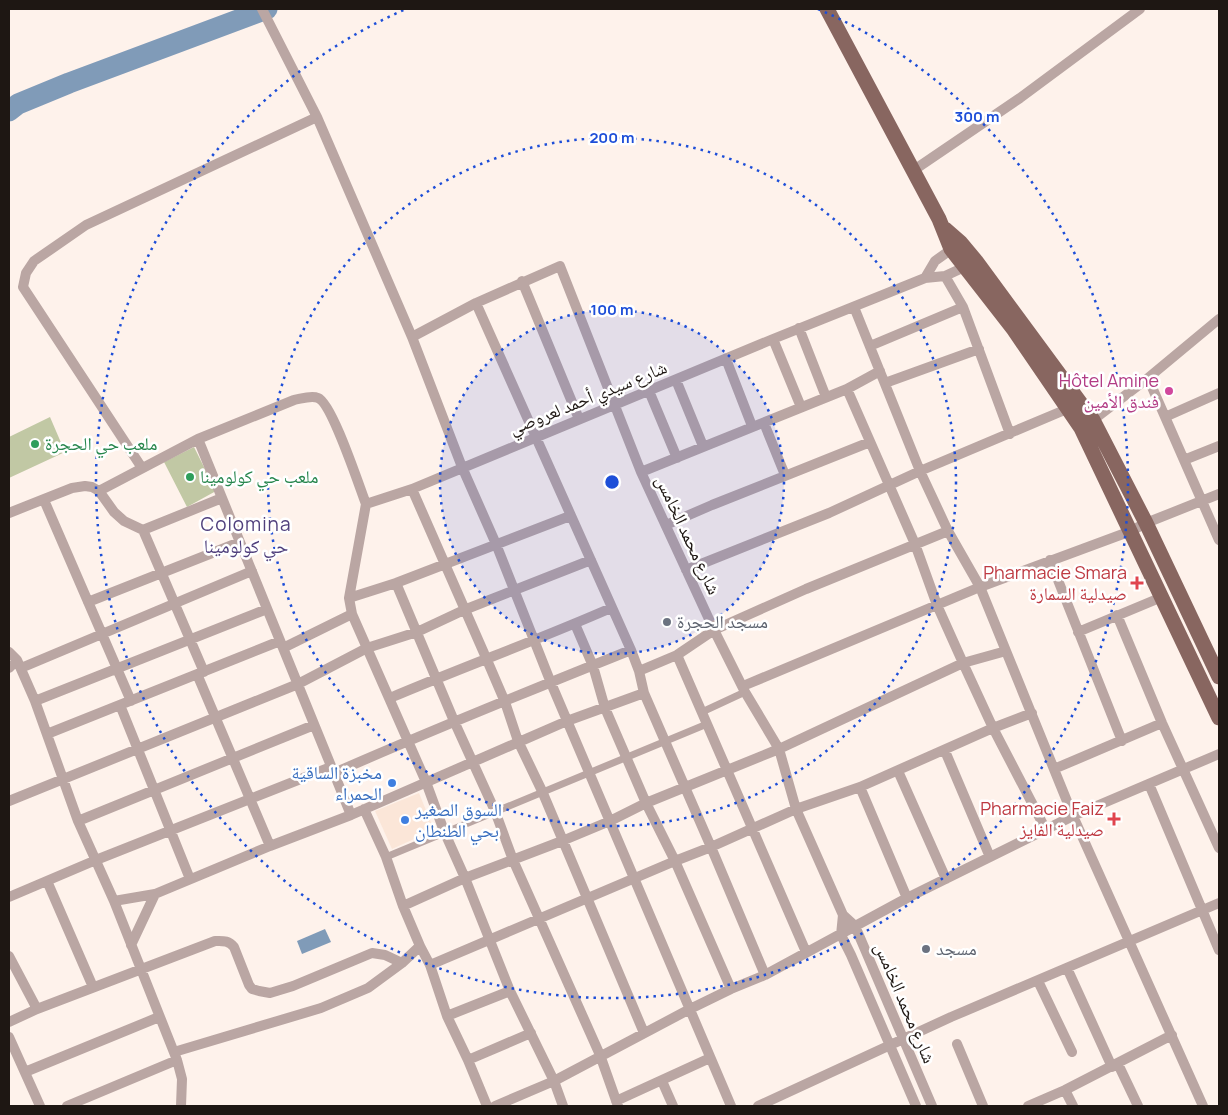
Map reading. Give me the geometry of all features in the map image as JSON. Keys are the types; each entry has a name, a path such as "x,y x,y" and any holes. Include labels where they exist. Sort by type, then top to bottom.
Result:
{"main road":[{"path":"827,9 943,227 1093,420 1146,523 1219,677"},
{"path":"971,264 1066,409 1081,428 1219,718"}],"street":[{"path":"262,9 317,117 412,337 462,467 496,544 551,683 731,1106"},
{"path":"914,170 1020,98 1140,9"},
{"path":"142,468 23,287 26,273 34,261 86,225 317,117"},
{"path":"925,278 934,261 956,246"},
{"name":"شارع سيدي أحمد لعروصي","path":"366,504 412,489 614,404 925,278 945,276 971,264"},
{"name":"شارع محمد الخامس","path":"522,281 560,266 642,472 714,630 744,689 779,749 796,809 844,915 855,926 902,1040 932,1106"},
{"path":"945,276 964,307 1010,434"},
{"path":"412,337 522,281 579,419"},
{"path":"476,303 631,650 644,693 765,975"},
{"path":"854,307 920,471 948,531 980,587 1073,816 1203,1106"},
{"path":"870,346 964,307"},
{"path":"1093,420 1219,321"},
{"path":"799,328 826,397"},
{"path":"773,339 801,407"},
{"path":"885,383 979,348"},
{"path":"726,359 752,426"},
{"path":"642,472 702,446 847,389 880,371"},
{"path":"1148,378 1219,540"},
{"path":"676,380 702,446"},
{"path":"847,389 915,544 937,605 963,663 993,728 1046,830"},
{"path":"649,391 677,458"},
{"path":"1165,417 1219,394"},
{"path":"99,491 198,440 294,400 317,397 323,401 332,415 366,504 349,598 352,614 426,782 444,832 465,878 510,991 554,1081 563,1106"},
{"path":"686,570 829,513 888,485 1066,409"},
{"path":"764,423 785,475"},
{"path":"198,440 351,815"},
{"path":"666,525 870,442"},
{"path":"1184,460 1219,446"},
{"path":"9,514 72,488 85,486 99,491 114,512 124,521 143,530 190,640 216,717 270,846"},
{"path":"412,489 505,702 518,742 542,791 644,1033"},
{"path":"702,712 744,689 937,605 1050,560 1131,531 1146,523 1219,494"},
{"path":"143,530 222,498"},
{"path":"44,500 131,701"},
{"path":"349,598 396,583 570,516"},
{"path":"639,672 677,655 714,630 948,531"},
{"path":"88,602 240,542"},
{"path":"9,801 298,684 367,648 417,632 464,610 591,560"},
{"path":"1050,560 1122,741"},
{"path":"9,668 102,634 252,571"},
{"path":"396,583 600,1056 617,1104 710,1058"},
{"path":"1078,632 1162,597"},
{"path":"390,698 611,608"},
{"path":"35,701 267,609"},
{"path":"47,734 201,673 282,645 352,614"},
{"path":"1117,615 1162,723 1219,848"},
{"path":"575,624 593,666 605,708 731,989"},
{"path":"9,897 169,830 408,741 631,650"},
{"path":"403,906 465,878 562,841 610,821 646,803 779,749 963,663 1006,651"},
{"path":"9,652 19,664 35,701 78,821 114,901 175,1056 182,1079 180,1106"},
{"path":"677,655 806,952"},
{"path":"114,901 155,894 270,846 351,815 567,721 644,693"},
{"path":"120,705 190,879"},
{"path":"430,965 711,847 796,809 860,787 945,751 993,728 1032,713"},
{"path":"1054,769 1162,723"},
{"path":"386,857 707,724"},
{"path":"78,821 314,725"},
{"path":"945,751 990,858"},
{"path":"495,1106 554,1081 690,1009 765,975 907,898 1073,816 1219,754"},
{"path":"898,771 946,879"},
{"path":"1149,784 1219,950"},
{"path":"860,787 907,898"},
{"path":"364,809 386,857 403,906 430,965 448,1016 487,1106"},
{"path":"47,880 93,987"},
{"path":"131,946 155,894"},
{"path":"758,1106 902,1040 1219,903"},
{"path":"844,915 840,935 851,956 916,1106"},
{"path":"9,1022 141,968 215,941 226,940 234,947 249,985 252,989 259,992 270,993 293,986 372,953 385,955 402,963"},
{"path":"67,1106 175,1056 321,1008 368,988 402,963 420,946"},
{"path":"9,956 37,1009"},
{"path":"1067,968 1115,1065 1138,1106"},
{"path":"1038,981 1072,1052"},
{"path":"448,1016 510,991"},
{"path":"25,1072 159,1017"},
{"path":"468,1060 531,1033"},
{"path":"9,1036 40,1106"},
{"path":"1028,1106 1065,1090 1172,1036"},
{"path":"957,1044 983,1106"},
{"path":"662,1081 673,1106"},
{"path":"1065,1090 1073,1106"}],"shaded area":[{"name":"السوق الصغير بحي الطنطان","path":"419,793 434,830 392,849 375,811"}],"green space":[{"name":"ملعب حي الحجرة","path":"50,417 65,452 9,478 9,437"},
{"name":"ملعب حي كولومينا","path":"194,447 216,491 187,507 164,462"}],"water":[{"path":"325,929 331,942 302,954 297,941"}],"waterway":[{"path":"9,111 18,104 69,83 267,9"}],"place":[{"name":"Hôtel Amine فندق الأمين","path":"1169,391"},
{"name":"ملعب حي الحجرة","path":"35,444"},
{"name":"ملعب حي كولومينا","path":"190,477"},
{"name":"Pharmacie Smara صيدلية السمارة","path":"1137,583"},
{"name":"مسجد الحجرة","path":"667,622"},
{"name":"مخبزة الساقية الحمراء","path":"392,783"},
{"name":"Pharmacie Faiz صيدلية الفايز","path":"1114,819"},
{"name":"السوق الصغير بحي الطنطان","path":"405,820"},
{"name":"مسجد","path":"926,949"}],"district":[{"name":"Colomina حي كولومينا","path":"246,535"}]}
